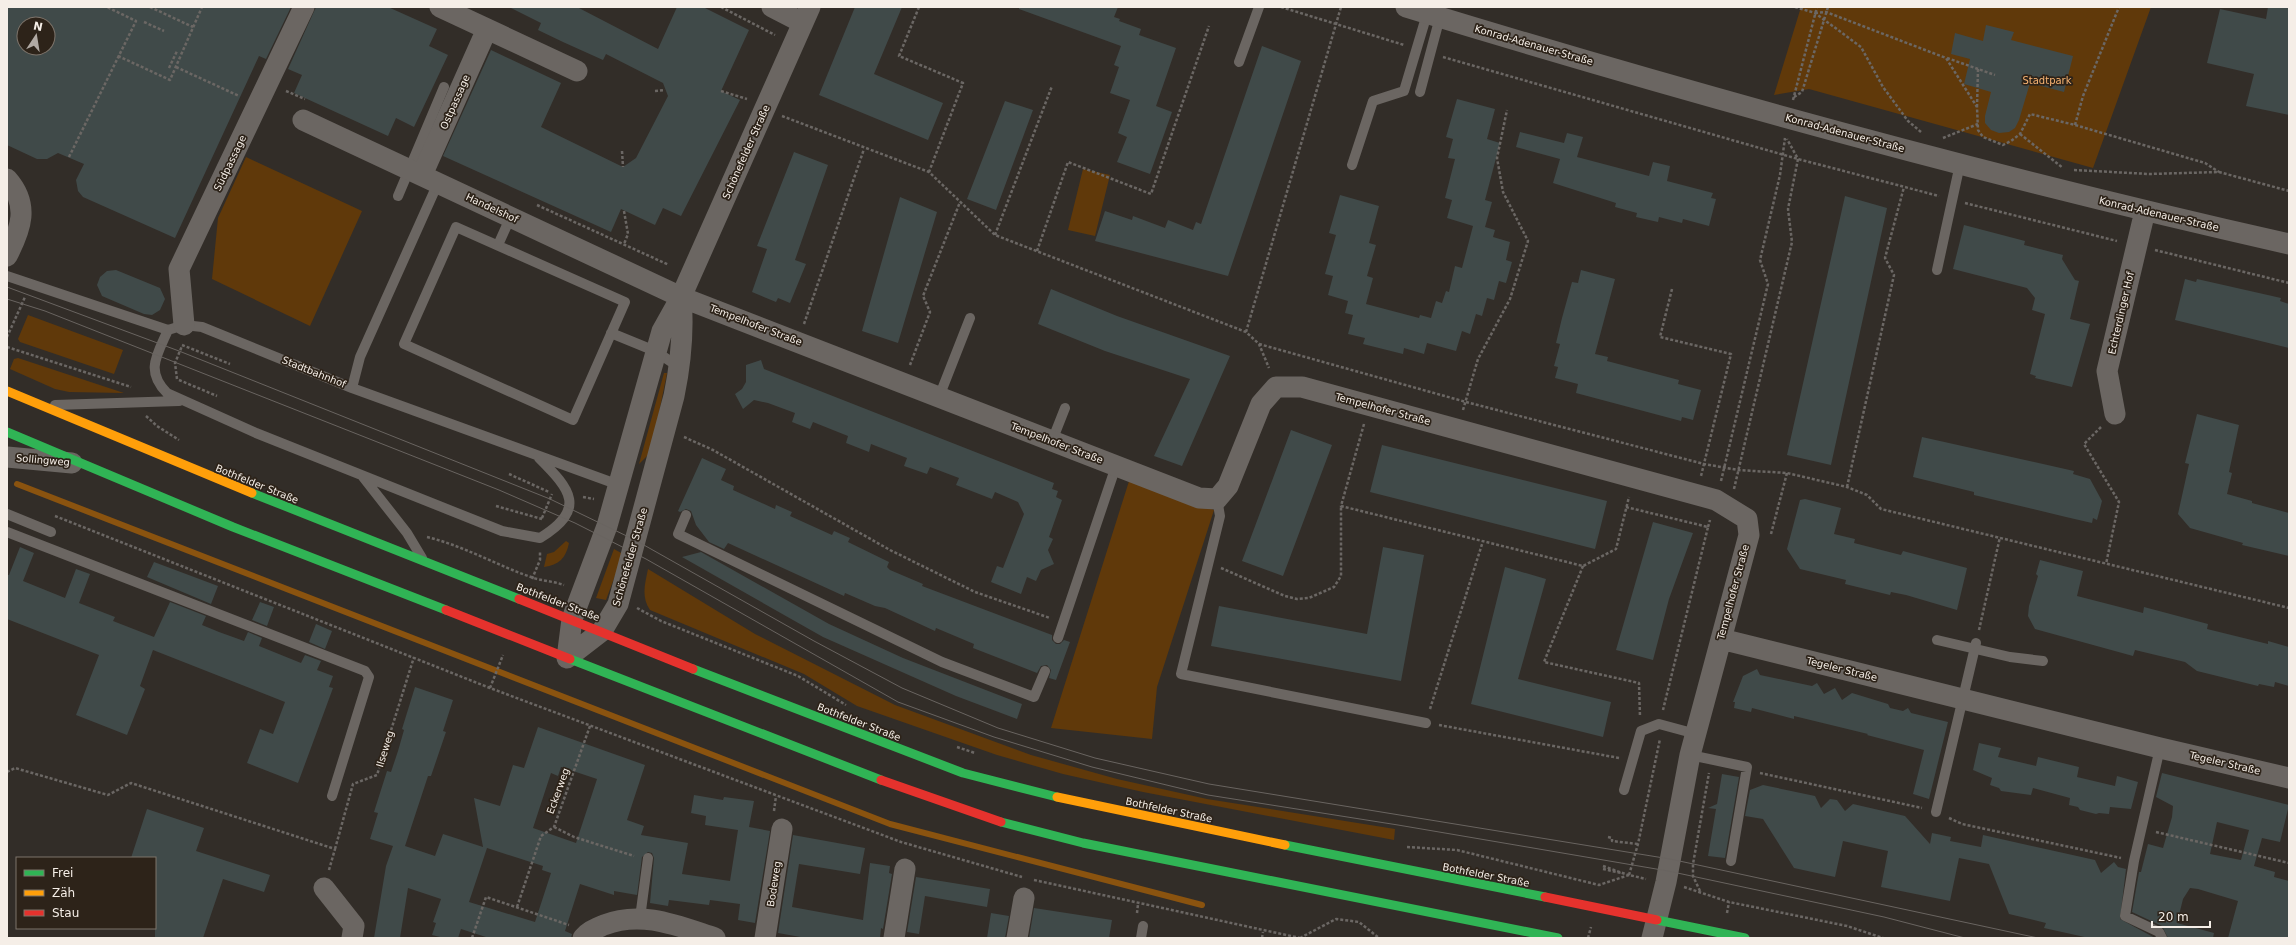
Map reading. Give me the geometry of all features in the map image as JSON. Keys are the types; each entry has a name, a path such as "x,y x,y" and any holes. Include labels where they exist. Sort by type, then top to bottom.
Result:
{"main road":[{"name":"Bothfelder Straße","path":"7,391 183,466 572,619 853,732 963,773 1026,790 1378,865 1654,929 1745,938"},
{"path":"7,432 78,463 567,658 843,766 952,806 1017,827 1083,843 1558,938"}],"street":[{"name":"Südpassage","path":"176,328 179,269 304,7"},
{"path":"772,7 807,15"},
{"name":"Konrad-Adenauer-Straße","path":"1406,7 1789,118 1960,164 2145,211 2289,244"},
{"path":"449,9 487,29 577,71"},
{"name":"Schönefelder Straße","path":"567,658 572,619 603,537 619,485 655,351 662,331 681,297 807,15"},
{"name":"Ostpassage","path":"423,176 487,29"},
{"name":"Handelshof","path":"303,120 681,297"},
{"path":"7,179 19,201 22,216 19,233 7,256"},
{"name":"Echterdinger Hof","path":"2115,414 2108,371 2145,211"},
{"name":"Schönefelder Straße","path":"567,658 602,631 618,604 655,471 680,368 683,327 681,297"},
{"name":"Tempelhofer Straße","path":"681,297 1199,498 1217,499"},
{"path":"1217,499 1228,486 1261,404 1276,387"},
{"name":"Tempelhofer Straße","path":"1276,387 1302,387 1696,494 1716,500 1747,519 1749,535 1690,755 1666,882 1654,929"},
{"name":"Sollingweg","path":"7,457 78,463"},
{"path":"619,485 655,471"},
{"name":"Tegeler Straße","path":"1721,639 1963,700 2289,778"},
{"name":"Bodeweg","path":"765,938 782,829"},
{"path":"894,938 905,869"},
{"path":"324,888 354,926 352,938"},
{"path":"1017,938 1024,898"},
{"path":"586,935 615,921 640,918 669,922 715,938"},
{"path":"1499,926 1518,938"}],"lane":[{"path":"1239,62 1259,7"},
{"path":"1352,165 1373,101 1404,91 1417,50 1433,15"},
{"path":"1420,92 1430,53 1433,15"},
{"path":"352,388 360,357 423,176 444,87"},
{"path":"1937,270 1960,164"},
{"path":"398,196 423,176"},
{"path":"498,246 510,216"},
{"path":"456,227 625,302 611,333 573,420 404,344 456,227"},
{"name":"Stadtbahnhof","path":"7,276 176,328 202,327 352,388 619,485"},
{"path":"939,396 970,318"},
{"path":"176,328 156,355 155,377 158,384 167,394 361,475 502,531 540,538 556,528 565,518 569,508 569,495 558,477 536,455"},
{"path":"611,333 655,351 670,359 680,368"},
{"path":"40,406 140,401 181,401"},
{"path":"1052,441 1065,408"},
{"path":"1058,638 1116,466"},
{"path":"361,475 407,533 424,561"},
{"path":"1217,499 1220,516 1181,674 1426,723"},
{"path":"7,514 51,532"},
{"path":"686,515 678,534 942,662 1034,697 1045,670"},
{"path":"7,532 365,671 369,677 332,796"},
{"path":"1937,640 1976,646 2010,657 2043,661"},
{"path":"1936,812 1976,646"},
{"path":"1624,790 1641,731 1659,724 1696,734"},
{"path":"2160,748 2141,828 2124,916 2159,932 2162,938"},
{"path":"1690,755 1747,768 1731,861"},
{"path":"640,918 648,858"},
{"path":"1141,938 1143,926"}],"path":[{"path":"69,157 136,21 107,7"},
{"path":"150,7 194,27"},
{"path":"118,56 170,80 202,7"},
{"path":"720,7 776,35"},
{"path":"919,7 899,56 963,83 928,172"},
{"path":"1281,7 1417,50"},
{"path":"1246,332 1341,7"},
{"path":"1795,7 1815,13 1826,12 1995,75"},
{"path":"1817,7 1794,98 1802,92 1828,7"},
{"path":"2075,125 2083,96 2119,7"},
{"path":"1815,13 1823,21 1860,48 1883,86 1908,121 1925,134"},
{"path":"144,22 164,31"},
{"path":"1037,251 1068,162 1151,194 1209,26"},
{"path":"169,68 177,51"},
{"path":"1430,53 1798,159 2137,246 2289,283"},
{"path":"1946,58 1977,107"},
{"path":"176,67 258,103"},
{"path":"1978,68 1978,130 1983,137 2003,144 2020,134 2030,114 2075,125 2205,163 2218,172"},
{"path":"995,235 1052,86"},
{"path":"655,91 665,90"},
{"path":"721,91 746,98 766,109 864,149 928,172 995,235 1246,332 1259,344 1276,387"},
{"path":"1458,430 1478,359 1510,299 1528,241 1503,192 1497,158 1507,110"},
{"path":"1937,137 1944,138 1978,124"},
{"path":"2020,134 2064,168 2077,171 2149,174 2218,172 2289,191"},
{"path":"1724,468 1768,284 1760,260 1780,175 1785,137 1798,159 1788,209 1792,242 1738,470"},
{"path":"798,342 864,149"},
{"path":"622,151 623,167"},
{"path":"1847,487 1894,275 1885,258 1904,187"},
{"path":"903,382 930,312 923,296 960,202"},
{"path":"624,211 628,234 624,244 670,265"},
{"path":"7,337 30,284"},
{"path":"1672,289 1660,337 1731,354 1696,494"},
{"path":"176,328 182,346 175,362 177,380"},
{"path":"1259,344 1466,402 1704,464 1738,470 1787,473 1847,487 1867,495 1881,509 2289,608"},
{"path":"182,346 230,364"},
{"path":"7,347 136,388 140,401 150,421 184,442"},
{"path":"1208,562 1285,596 1297,599 1309,598 1334,587 1340,576 1341,506 1369,406"},
{"path":"2106,564 2119,502 2084,444 2115,414"},
{"path":"682,436 713,450 890,550 975,592 1063,623"},
{"path":"509,474 552,493 569,495"},
{"path":"1634,477 1616,549 1583,566 1544,662 1640,683 1641,731"},
{"path":"532,578 540,560 542,518 552,493"},
{"path":"496,506 542,518"},
{"path":"1341,506 1583,566"},
{"path":"1626,507 1708,527 1659,724 1660,741 1638,844 1629,875"},
{"path":"48,513 490,688 901,842 960,860 1138,904 1263,932 1300,938 1336,919 1359,922 1379,938"},
{"path":"407,533 459,546 532,578 551,581 582,593"},
{"path":"1979,631 2000,537"},
{"path":"1483,540 1426,723 1623,758"},
{"path":"618,604 640,609 661,621 798,676 849,707"},
{"path":"490,688 505,650"},
{"name":"Ilseweg","path":"335,849 353,784 378,775 414,658"},
{"name":"Eckerweg","path":"517,907 541,836 554,827 590,726"},
{"path":"950,744 980,754"},
{"path":"1700,891 1693,876 1693,864 1712,760"},
{"path":"7,772 15,768 108,795 130,784 335,849 324,888"},
{"path":"774,807 776,796"},
{"path":"554,827 574,837 622,854 648,858"},
{"path":"2141,828 2289,863"},
{"path":"1608,839 1612,838 1612,841 1638,844"},
{"path":"1400,846 1457,850 1599,886 1629,875"},
{"path":"1603,868 1700,891 1729,902 1847,926 1883,938"},
{"path":"472,938 486,897 517,907 586,935"},
{"path":"1136,917 1138,904"},
{"path":"1262,938 1263,932"}],"green space":[{"name":"Stadtpark","path":"1801,7 2151,7 2093,168 1809,89 1774,95"},
{"path":"246,157 362,211 310,326 212,279 218,218"},
{"path":"1083,169 1110,175 1095,236 1068,230"},
{"path":"28,315 123,350 114,374 20,342 18,339"},
{"path":"18,358 124,393 69,392 55,389 10,369 14,359"},
{"path":"664,373 667,373 651,452 639,464"},
{"path":"1130,478 1214,510 1157,687 1152,739 1051,728"},
{"path":"566,541 569,543 564,557 554,565 544,567 547,554 554,552"},
{"path":"614,549 623,554 606,600 596,598"},
{"path":"648,569 755,634 895,705 1031,755 1117,779 1207,799 1395,829 1394,840 1143,792 1063,774 997,755 857,706 804,674 650,610 645,600 645,585"}],"building":[{"path":"7,7 291,7 266,59 259,56 175,238 83,197 78,191 76,180 84,164 58,153 47,159 37,159 7,145"},
{"path":"316,7 388,7 437,29 429,46 448,55 414,127 396,118 388,136 294,93 302,75 288,69"},
{"path":"509,7 577,7 658,49 677,7 703,7 749,30 721,91 740,100 681,216 663,208 655,225 621,209 611,232 443,156 491,50 561,83 541,127 623,167 636,158 668,96 663,83 606,54 603,60 538,30 541,23"},
{"path":"855,7 902,7 874,74 943,103 928,140 819,95"},
{"path":"1019,7 1118,7 1114,17 1120,19 1119,21 1141,29 1139,35 1176,48 1156,106 1172,112 1150,174 1117,162 1127,137 1118,133 1130,100 1110,93 1119,67 1114,65 1121,46 1019,9"},
{"path":"2268,7 2289,7 2289,115 2246,106 2254,74 2207,63 2220,9 2266,19"},
{"path":"1986,25 2014,32 2011,40 2073,56 2064,92 2030,83 2019,120 2015,128 2009,132 1999,133 1991,130 1985,123 1985,116 1991,92 1964,84 1970,59 1951,54 1955,33 1983,41"},
{"path":"1262,46 1301,61 1228,276 1095,241 1105,211 1132,220 1133,216 1165,228 1168,220 1193,230 1196,222 1201,224"},
{"path":"1457,99 1495,109 1487,139 1500,143 1485,200 1492,202 1485,227 1495,230 1493,237 1510,242 1506,260 1512,262 1506,283 1499,281 1494,300 1487,298 1482,316 1476,314 1470,334 1462,331 1456,351 1427,343 1424,354 1404,348 1403,354 1363,344 1365,338 1348,334 1353,315 1345,313 1348,301 1328,295 1333,276 1325,274 1336,235 1329,233 1340,195 1379,206 1369,243 1376,245 1367,276 1373,278 1366,304 1419,318 1420,315 1431,318 1436,301 1442,303 1446,291 1449,292 1455,266 1462,268 1473,226 1447,218 1452,200 1445,198 1455,159 1448,158 1453,139 1446,137"},
{"path":"1005,101 1033,110 996,210 967,199"},
{"path":"1520,132 1564,143 1567,133 1583,137 1577,157 1649,176 1653,162 1670,166 1667,181 1713,193 1711,198 1716,199 1709,226 1683,219 1682,223 1659,217 1658,222 1636,217 1637,213 1615,207 1616,203 1553,183 1560,159 1516,147"},
{"path":"794,152 828,165 795,260 806,264 790,303 778,298 776,302 752,292 767,249 757,246"},
{"path":"1845,196 1887,208 1831,465 1787,455"},
{"path":"900,197 937,212 898,343 862,331"},
{"path":"1964,225 2025,241 2024,245 2063,255 2062,259 2075,280 2079,281 2070,319 2090,324 2072,387 2035,378 2036,376 2030,374 2045,314 2032,310 2035,298 2027,288 1953,269"},
{"path":"116,270 160,288 165,299 160,310 152,315 144,314 102,296 97,285 100,277 107,271"},
{"path":"1581,270 1615,279 1595,354 1608,357 1607,361 1679,380 1678,384 1701,390 1693,420 1682,417 1681,421 1576,393 1578,384 1555,378 1558,367 1554,366 1560,344 1556,343 1562,318 1572,282 1578,283"},
{"path":"2185,279 2196,282 2197,279 2281,298 2280,301 2289,304 2289,348 2175,320"},
{"path":"1051,289 1117,316 1230,356 1182,466 1154,456 1190,379 1105,351 1038,324"},
{"path":"761,360 764,369 1054,483 1052,489 1058,491 1056,497 1062,500 1049,537 1053,539 1048,550 1054,564 1041,570 1036,581 1027,577 1021,594 991,582 997,566 1003,568 1024,514 1018,502 995,492 992,499 956,485 959,478 930,467 927,474 904,466 907,458 871,444 869,452 846,443 848,436 813,422 810,429 792,422 795,413 768,403 754,400 743,409 735,394 742,389 746,382 746,365"},
{"path":"2197,414 2239,425 2229,472 2232,473 2227,494 2252,501 2252,503 2289,513 2289,556 2242,545 2243,543 2190,528 2178,514 2189,464 2185,463"},
{"path":"1291,430 1332,445 1283,576 1242,561"},
{"path":"1922,437 2074,471 2073,474 2090,479 2102,501 2097,520 2093,518 2092,523 2066,517 1974,495 1974,492 1913,477"},
{"path":"1382,445 1607,501 1595,549 1370,492"},
{"path":"702,458 726,469 721,480 734,486 733,490 775,509 776,505 792,512 790,516 832,535 834,531 850,538 848,542 889,562 887,567 890,570 923,584 922,586 1052,635 1052,640 1056,644 1060,644 1064,640 1070,642 1056,680 1049,678 1051,670 1047,665 1041,666 1037,673 973,648 974,644 936,628 935,631 885,608 875,606 845,593 844,596 728,543 724,549 709,542 696,525 691,511 686,509 680,512 678,511"},
{"path":"1805,499 1841,508 1834,534 1855,539 1854,543 1901,555 1903,551 1967,568 1957,610 1906,595 1891,592 1890,595 1845,584 1846,580 1800,569 1787,549 1800,500"},
{"path":"1653,522 1693,533 1669,599 1653,660 1616,650"},
{"path":"20,547 34,553 23,581 65,598 76,569 90,574 79,603 115,617 113,621 154,637 170,602 206,616 202,625 219,632 244,641 248,632 262,638 259,646 301,663 305,655 321,661 317,670 333,676 329,687 333,688 298,783 247,763 260,729 273,734 285,702 153,650 140,686 145,689 127,735 76,715 99,655 7,619 7,575 9,575"},
{"path":"1383,547 1424,555 1401,681 1211,646 1219,606 1367,634"},
{"path":"701,552 829,624 903,658 1022,704 1017,719 956,696 823,637 682,557"},
{"path":"2040,560 2083,571 2077,596 2143,613 2144,607 2208,624 2207,629 2268,644 2268,641 2289,647 2289,686 2275,682 2274,687 2259,684 2258,686 2197,671 2185,662 2135,650 2133,656 2035,629 2028,616 2029,606 2038,576 2036,574"},
{"path":"154,562 218,586 211,604 147,577"},
{"path":"1505,567 1546,579 1518,679 1611,702 1603,737 1471,704"},
{"path":"260,602 274,607 267,626 252,620"},
{"path":"316,624 332,631 325,649 309,642"},
{"path":"1757,669 1760,675 1812,686 1817,683 1824,694 1835,688 1842,700 1852,693 1888,704 1890,708 1903,711 1908,708 1911,713 1948,722 1929,799 1913,794 1924,750 1867,735 1868,734 1794,716 1794,719 1752,708 1751,712 1734,708 1735,702 1733,702 1743,676"},
{"path":"415,687 453,700 443,731 446,732 431,776 428,776 405,846 435,856 443,834 483,847 474,798 500,806 513,765 524,768 538,727 645,765 627,820 644,826 641,835 688,843 682,874 730,881 738,830 705,825 706,816 691,813 694,795 723,800 724,797 754,801 749,827 770,831 755,923 738,920 740,904 710,900 709,905 669,900 668,906 650,903 654,858 652,853 648,852 642,857 637,895 614,891 614,895 580,884 565,931 572,934 571,938 489,938 461,929 458,938 444,938 432,935 436,923 433,922 441,899 408,888 400,938 374,938 386,866 393,846 370,839 378,813 374,812 387,771 391,772 404,730 402,729","holes":["561,767 597,779 576,843 533,828 551,773 558,776","487,848 543,866 542,870 551,873 535,922 469,902"]},
{"path":"1979,743 2001,748 1998,757 2036,766 2038,757 2079,767 2077,777 2115,786 2117,776 2138,782 2131,809 2110,807 2109,814 2096,814 2080,810 2078,807 2069,805 2070,798 2033,788 2031,795 2001,791 1999,788 1990,785 1992,778 1973,770"},
{"path":"2162,773 2289,805 2280,842 2262,838 2254,866 2275,872 2274,877 2289,881 2289,938 2228,938 2238,901 2198,889 2190,888 2183,899 2177,923 2214,933 2213,938 2168,938 2162,926 2132,912 2139,872 2141,872 2148,844 2163,848 2172,817 2173,806 2156,797","holes":["2217,822 2249,830 2241,860 2210,854"]},
{"path":"1722,774 1739,777 1725,858 1708,856 1716,809 1708,808 1717,804"},
{"path":"1763,785 1815,796 1821,808 1830,799 1837,800 1845,811 1853,804 1905,816 1930,844 1932,833 1951,837 1950,841 1981,847 1983,835 2095,860 2101,873 2114,862 2118,867 2126,869 2120,919 2155,938 2089,938 2044,928 2046,923 2009,914 1989,864 1959,858 1950,901 1881,887 1888,851 1843,841 1835,877 1794,868 1763,819 1745,816 1750,790"},
{"path":"147,809 204,828 196,851 270,875 264,892 223,879 203,938 155,938 156,857 131,857"},
{"path":"793,835 865,848 860,874 799,864 792,907 863,920 870,863 890,866 889,873 892,874 883,929 881,928 880,938 806,938 778,933"},
{"path":"916,877 990,889 987,907 925,896 919,934 907,932"},
{"path":"1034,908 1112,920 1109,938 1029,938"},
{"path":"991,913 1009,916 1005,938 987,938"}],"waterway":[{"path":"17,484 890,824 1202,905"}],"tram line":[{"path":"7,287 179,351 550,499 635,540 814,641 902,688 998,728 1095,758 1209,784 1670,859 2038,938"},
{"path":"7,299 45,311 499,490 575,523 646,559 898,702 994,737 1092,767 1208,795 1398,825 1668,871 1884,917 1965,938"}],"traffic: fast":[{"path":"7,432 233,527 446,610"},
{"path":"252,493 519,599"},
{"path":"570,659 881,780"},
{"path":"693,669 963,773 1057,797"},
{"path":"1001,822 1083,843 1558,938"},
{"path":"1285,845 1545,897"},
{"path":"1657,920 1745,938"}],"traffic: slow":[{"path":"7,391 252,493"},
{"path":"1057,797 1285,845"}],"traffic: jam":[{"path":"519,599 693,669"},
{"path":"446,610 570,659"},
{"path":"881,780 1001,822"},
{"path":"1545,897 1657,920"}]}
